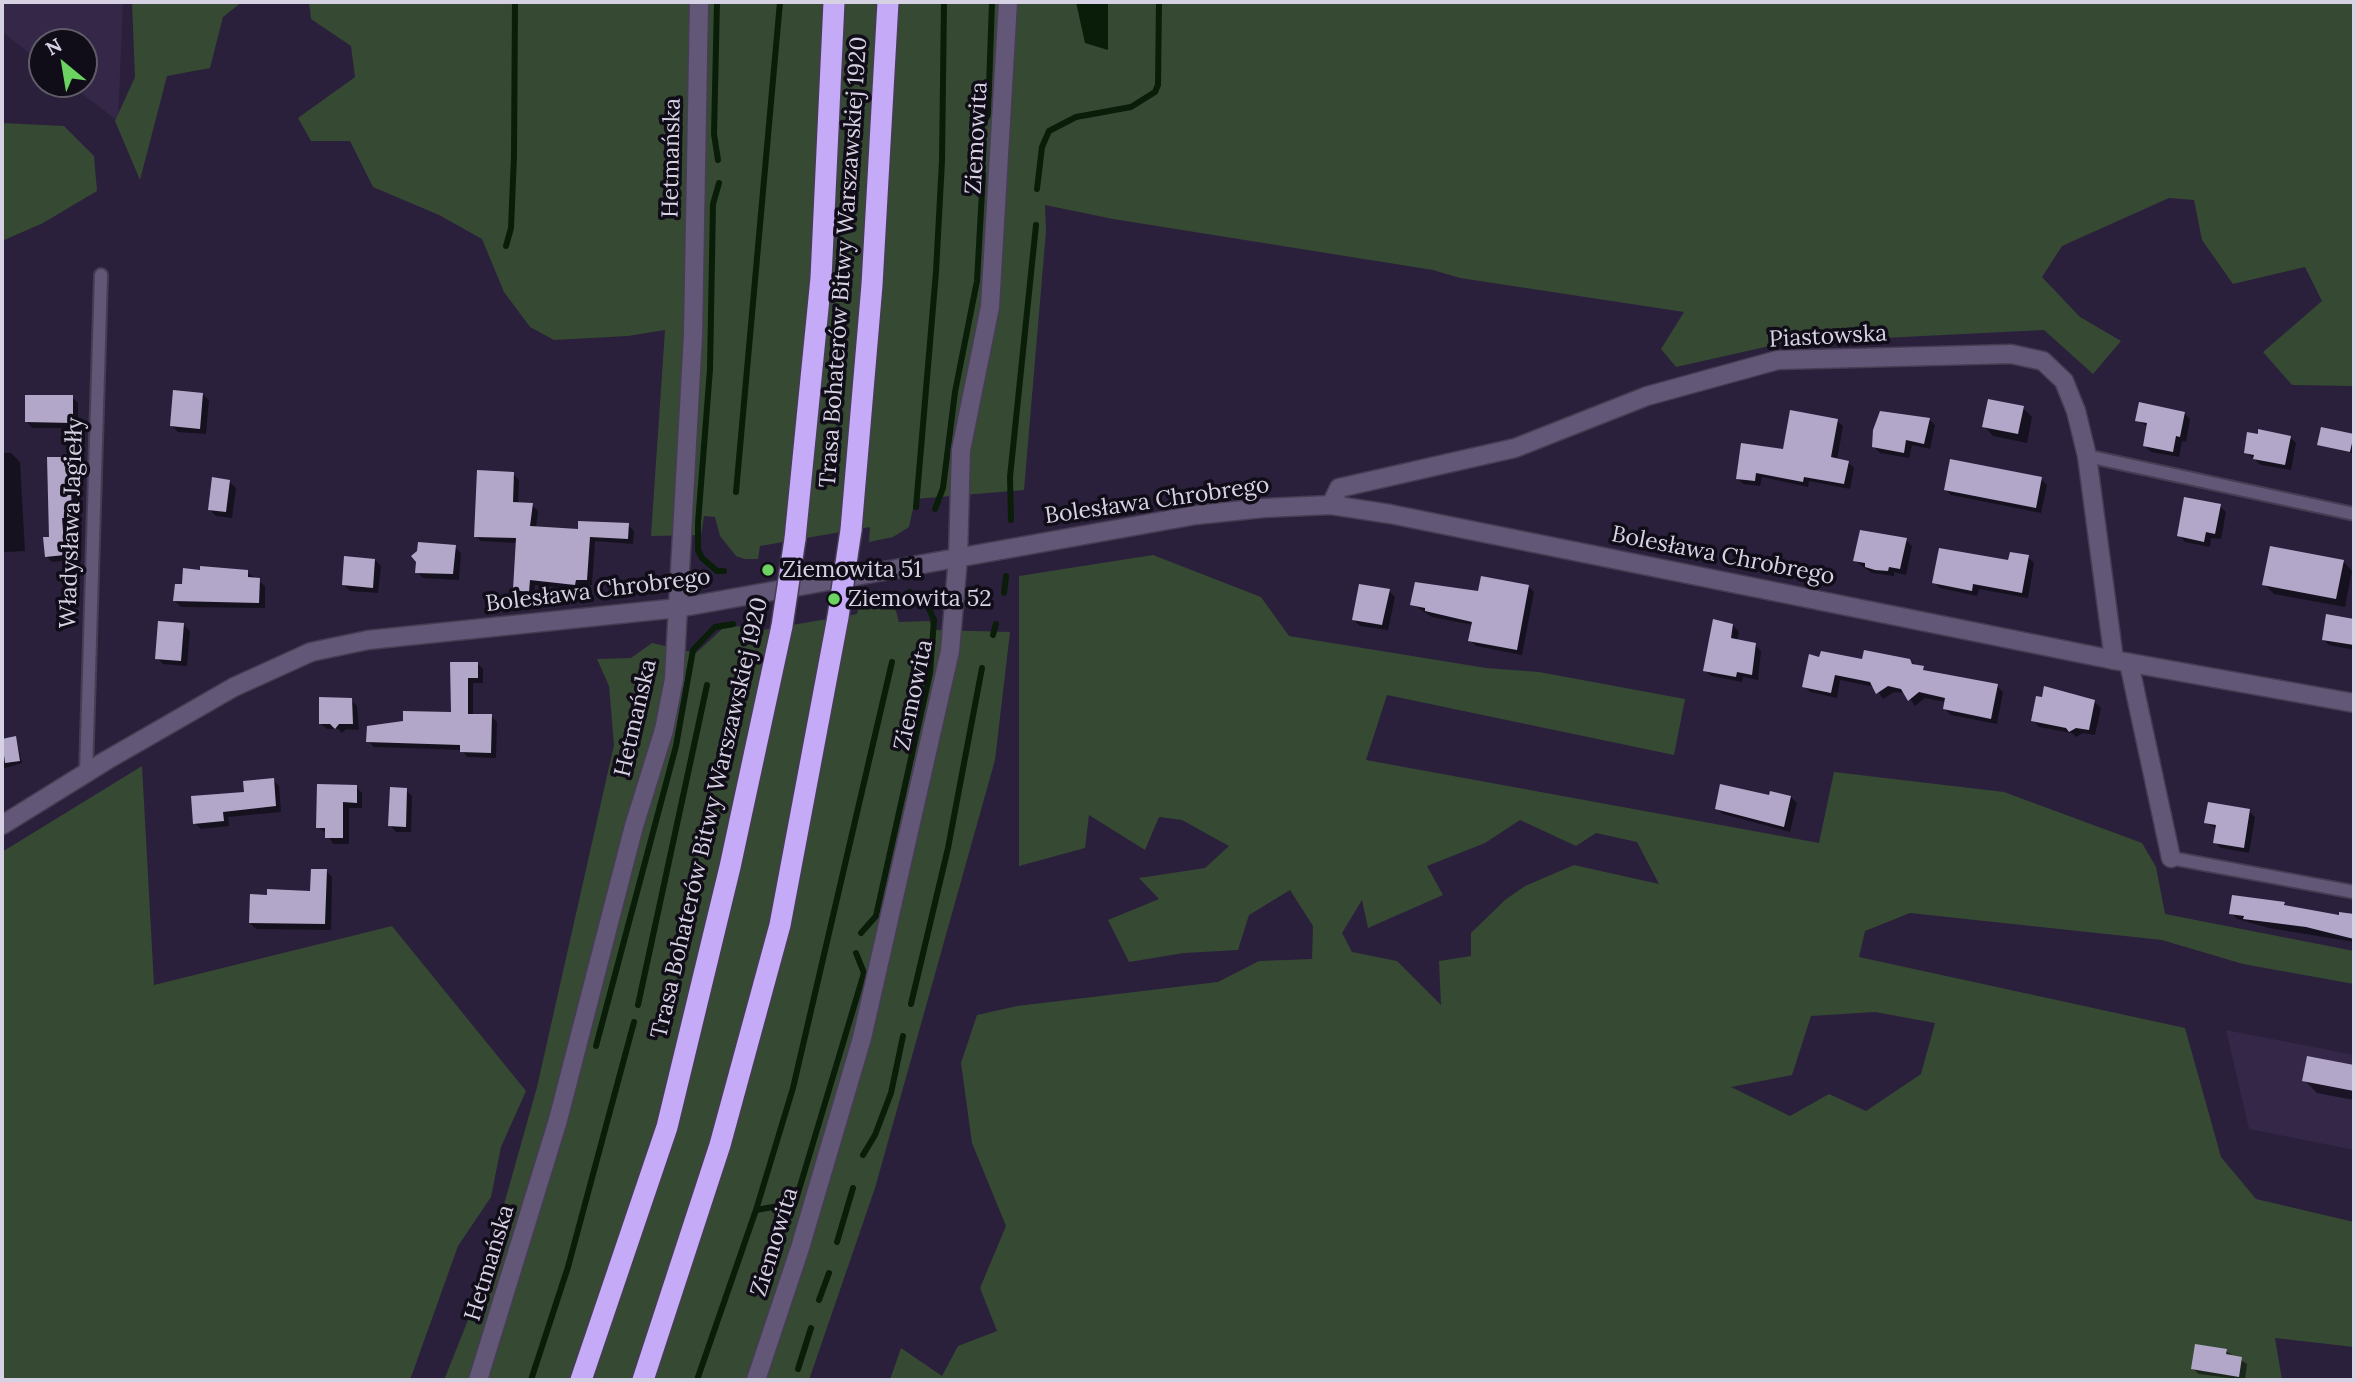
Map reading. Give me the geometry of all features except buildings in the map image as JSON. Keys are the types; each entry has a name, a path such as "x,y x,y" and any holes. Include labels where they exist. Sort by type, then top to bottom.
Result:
{"highway":[{"name":"Trasa Bohaterów Bitwy Warszawskiej 1920","path":"581,1380 667,1127 730,867 782,626 795,539 821,278 834,2"},
{"name":"Trasa Bohaterów Bitwy Warszawskiej 1920","path":"643,1380 720,1145 780,926 838,617 851,530 872,285 888,2"}],"street":[{"name":"Hetmańska","path":"478,1380 532,1213 634,826 664,730 676,661 693,335 699,2"},
{"name":"Ziemowita","path":"756,1380 800,1248 862,1038 950,651 958,557 961,450 990,307 1008,2"},
{"name":"Piastowska","path":"1331,505 1339,488 1515,448 1647,397 1778,360 2011,354 2043,361 2064,381 2087,456 2121,661 2171,858"},
{"name":"Bolesława Chrobrego","path":"2,825 86,772 234,687 311,652 368,640 678,608 1195,515 1331,505 1404,517 2121,661 2354,703"}],"lane":[{"name":"Władysława Jagiełły","path":"86,772 101,275"},
{"path":"2087,456 2354,513"},
{"path":"2171,858 2354,892"}],"shaded area":[{"path":"2,2 123,2 118,121 88,98 98,98 98,28 28,28 28,52 2,32"},
{"path":"132,2 242,2 223,17 210,68 167,76 140,180 115,121 135,77"},
{"path":"309,2 2354,2 2354,386 2292,385 2263,352 2322,301 2305,267 2233,284 2202,240 2194,200 2169,198 2062,246 2042,277 2080,317 2121,341 2093,374 2044,330 1783,343 1676,367 1661,349 1684,312 1460,278 1433,270 1113,219 1045,205 1046,231 1024,490 915,499 909,527 893,537 869,542 870,527 760,546 758,559 745,559 736,556 720,536 715,517 704,516 701,535 651,536 665,330 628,336 554,340 530,327 504,292 482,239 439,215 373,187 350,141 311,141 298,118 355,77 351,46 311,19"},
{"path":"1076,2 1108,2 1108,50 1085,43"},
{"path":"2,123 64,126 94,156 97,191 43,223 2,241"},
{"path":"1153,555 1261,597 1289,636 1486,668 1539,672 1685,699 1674,755 1387,695 1366,760 1819,843 1834,772 2004,792 2142,843 2156,867 2165,914 2354,951 2354,984 2243,964 2162,940 1910,913 1865,931 1859,957 2185,1028 2221,1157 2256,1199 2354,1222 2354,1347 2275,1338 2282,1380 890,1380 901,1348 942,1376 958,1346 997,1331 980,1288 1006,1226 972,1143 961,1063 977,1015 1017,1006 1218,982 1259,961 1312,959 1313,926 1290,890 1249,915 1238,950 1184,953 1129,962 1108,920 1159,899 1139,878 1205,868 1229,846 1182,820 1159,817 1145,850 1089,815 1085,848 1019,866 1019,576","holes":["1520,820 1576,846 1596,833 1637,842 1659,884 1574,865 1525,886 1505,900 1471,933 1471,956 1439,961 1441,1005 1397,961 1352,952 1342,933 1362,900 1368,928 1443,895 1427,866 1485,843","1875,1012 1935,1023 1921,1074 1866,1111 1829,1094 1790,1116 1731,1087 1792,1075 1811,1016"]},
{"path":"861,596 886,601 896,611 899,622 929,621 936,630 1010,632 995,760 875,1188 809,1380 444,1380 480,1290 537,1087 614,745 609,686 597,659 631,658 652,643 696,653 722,629 751,624 750,632 857,614"},
{"path":"142,766 154,985 392,926 526,1091 501,1147 491,1197 458,1246 410,1380 2,1380 2,852"},
{"path":"2226,1030 2354,1055 2354,1150 2249,1129"}],"waterway":[{"path":"506,246 511,228 514,156 515,2"},
{"path":"717,2 714,134 718,160"},
{"path":"736,492 780,2"},
{"path":"916,507 936,272 942,161 944,2"},
{"path":"978,133 988,115 992,2"},
{"path":"1037,189 1042,147 1049,131 1076,117 1131,107 1155,92 1158,85 1159,2"},
{"path":"935,509 943,488 955,392 977,281 983,174 977,155"},
{"path":"719,183 713,204 710,369 698,550 702,558 717,571 724,571"},
{"path":"1011,520 1010,477 1036,225"},
{"path":"1004,593 1006,576"},
{"path":"861,933 876,916 930,673 934,620 927,604 910,592"},
{"path":"596,1046 676,746 693,650 715,627 733,624"},
{"path":"993,635 996,624"},
{"path":"697,1380 756,1210 793,1088 892,662"},
{"path":"911,1004 948,848 982,668"},
{"path":"638,1005 707,685"},
{"path":"756,1210 795,1203 864,973 856,953"},
{"path":"531,1380 568,1267 634,1022"},
{"path":"863,1155 875,1135 891,1093 903,1036"},
{"path":"837,1242 853,1188"},
{"path":"819,1300 829,1273"},
{"path":"798,1369 811,1328"}],"place":[{"name":"Ziemowita 51","path":"768,570"},
{"name":"Ziemowita 52","path":"834,599"}]}
